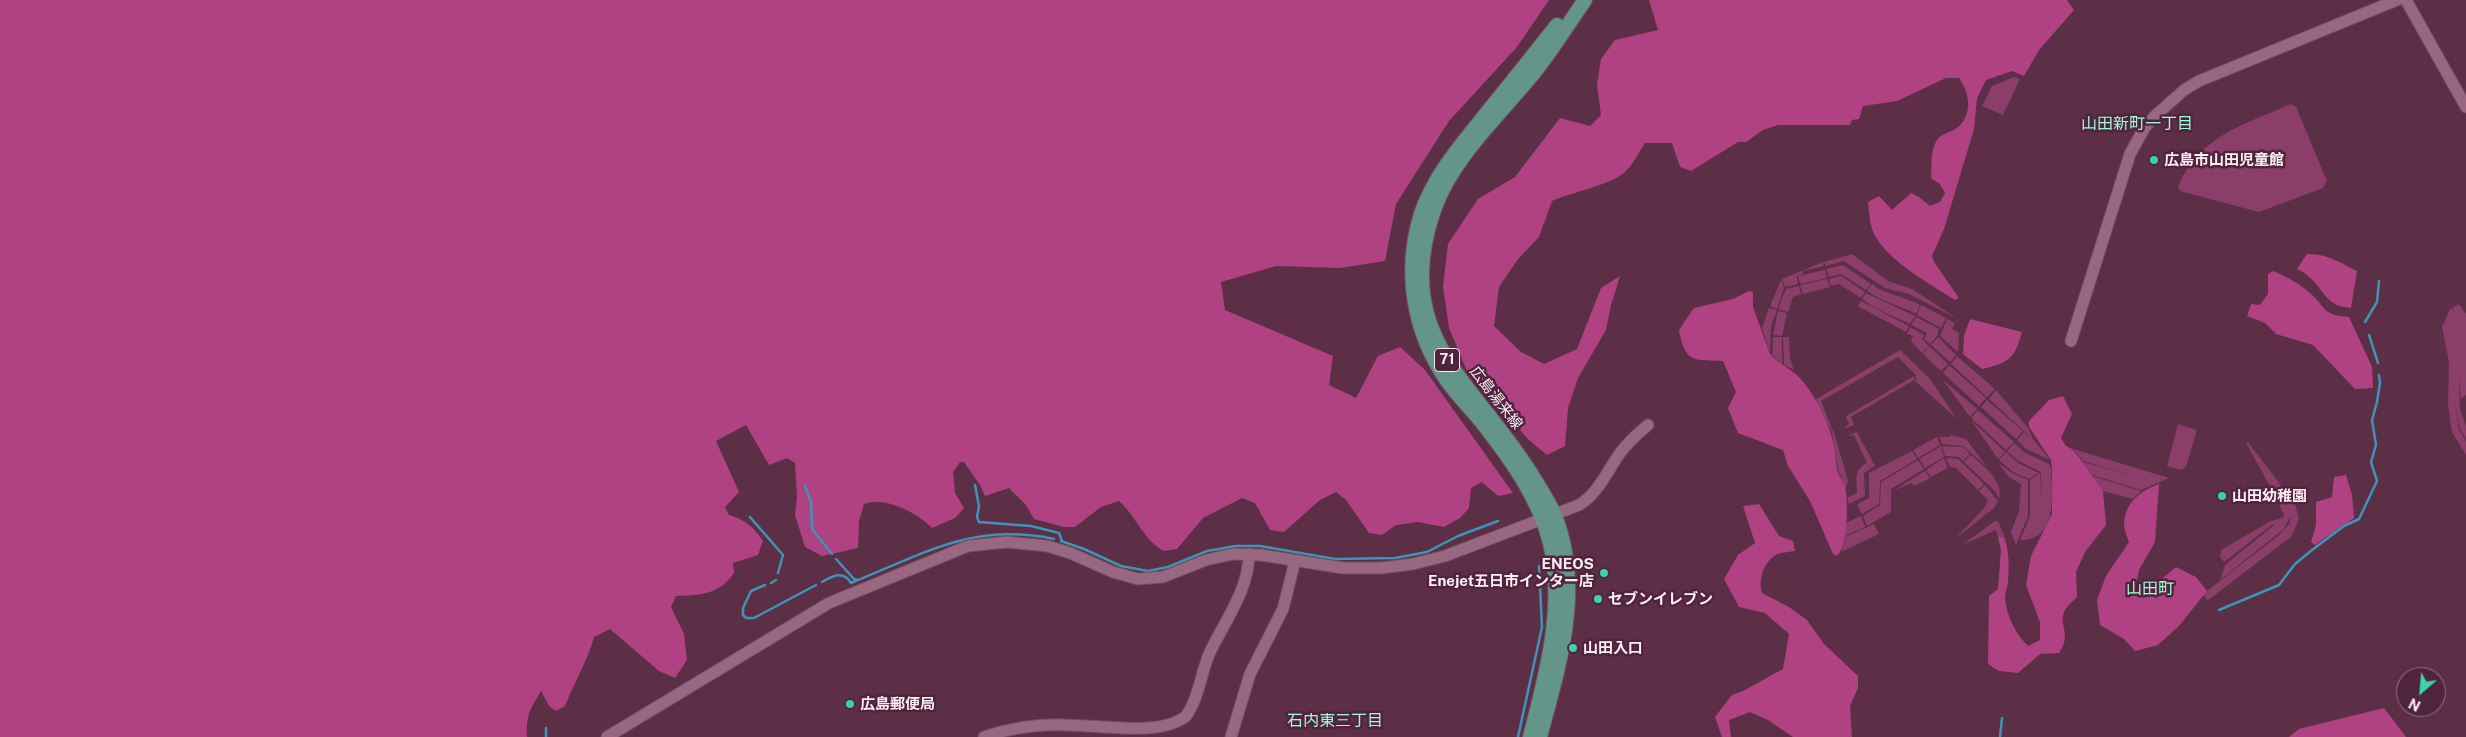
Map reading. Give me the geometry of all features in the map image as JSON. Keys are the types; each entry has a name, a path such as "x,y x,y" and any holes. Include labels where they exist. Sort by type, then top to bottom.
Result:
{"main road":[{"name":"広島湯来線","path":"1530,737 1552,637 1556,599 1549,517 1518,471 1448,381 1426,343 1414,299 1412,281 1413,248 1422,213 1437,178 1455,151 1531,58 1574,0"},
{"name":"広島湯来線","path":"1540,737 1561,656 1568,611 1567,562 1521,456 1459,379 1441,352 1425,306 1422,281 1428,228 1434,208 1445,185 1479,138 1537,68 1585,0"}],"street":[{"path":"2072,341 2124,170 2138,140 2156,115 2184,90 2199,81 2397,0"},
{"path":"2406,0 2466,107"},
{"path":"607,737 822,606 956,549 994,542 1036,544 1070,553 1122,575 1147,579 1169,575 1215,557 1249,554 1362,569 1413,564 1445,556 1549,517 1588,500 1634,436 1648,425"},
{"path":"984,737 1038,725 1082,726 1147,734 1161,732 1176,725 1189,710 1209,654 1244,584 1248,571 1249,554"},
{"path":"1230,737 1250,674 1283,609 1295,561"}],"shaded area":[{"path":"0,0 1549,0 1517,47 1449,121 1396,204 1385,261 1340,268 1276,266 1221,282 1225,310 1333,356 1329,385 1356,398 1378,356 1400,347 1425,370 1513,493 1498,496 1482,482 1471,488 1469,508 1460,518 1444,527 1418,522 1396,525 1382,535 1369,533 1346,500 1336,492 1320,500 1284,532 1270,530 1255,503 1242,498 1203,518 1177,549 1164,551 1145,535 1119,501 1101,507 1075,527 1064,527 1034,519 1026,505 1009,488 985,496 980,485 964,462 960,462 953,472 955,493 964,508 955,518 932,528 926,522 901,507 882,502 864,504 859,521 858,548 822,556 805,547 795,515 797,497 795,463 787,458 769,465 746,425 716,441 739,492 725,507 729,515 749,525 763,541 758,555 733,563 734,573 722,586 701,594 676,596 671,607 684,634 687,660 675,678 659,671 610,629 594,637 565,706 556,711 549,706 541,691 530,713 527,723 527,737 0,737"},
{"path":"1649,0 2067,0 2074,10 2039,50 2024,76 2012,71 1986,80 1977,98 1974,129 1944,229 1932,256 1934,262 1959,298 1955,300 1901,264 1882,246 1872,228 1868,202 1879,196 1892,210 1911,193 1930,206 1940,202 1945,193 1940,184 1931,178 1932,153 1939,138 1960,125 1967,113 1968,99 1959,78 1946,78 1897,101 1863,106 1859,119 1852,120 1850,125 1778,125 1763,130 1746,142 1738,142 1691,171 1680,167 1672,143 1645,143 1631,166 1619,177 1552,201 1539,237 1518,259 1499,287 1494,326 1521,352 1544,364 1577,349 1601,288 1620,276 1606,330 1578,378 1568,408 1565,446 1547,455 1529,440 1467,371 1449,328 1443,286 1448,244 1478,199 1515,177 1560,118 1590,126 1601,115 1597,85 1601,59 1615,40 1658,30"},
{"path":"2014,77 2020,79 2003,115 1982,106 1992,86"},
{"path":"2291,104 2296,107 2327,181 2323,188 2259,212 2180,191 2178,186 2187,169 2211,143 2240,126"},
{"path":"1852,254 1888,281 1912,289 1958,319 1909,294 1885,288 1844,261 1826,266 1824,262"},
{"path":"2307,254 2327,257 2357,271 2351,308 2333,303 2306,274 2297,269"},
{"path":"1823,262 1824,266 1803,271 1803,274 1797,276 1798,284 1785,287 1782,279"},
{"path":"1843,265 1871,284 1866,290 1841,274 1829,277 1826,269"},
{"path":"1825,270 1827,278 1800,284 1798,276"},
{"path":"2273,271 2302,286 2325,310 2333,315 2349,317 2372,367 2373,388 2355,389 2313,345 2276,334 2265,323 2247,316 2251,304 2260,305 2268,294 2268,274"},
{"path":"1841,276 1865,292 1861,298 1839,284 1831,286 1829,279"},
{"path":"1827,279 1830,287 1803,294 1800,285"},
{"path":"1781,280 1784,288 1777,309 1770,306"},
{"path":"1872,284 1883,291 1920,305 1916,314 1878,298 1867,291"},
{"path":"1799,286 1801,294 1793,297 1788,312 1778,309 1786,289"},
{"path":"1749,291 1753,292 1753,307 1770,354 1797,375 1805,384 1819,405 1830,429 1836,463 1845,486 1847,502 1846,532 1841,550 1837,556 1833,554 1810,501 1788,466 1783,450 1738,433 1728,408 1736,392 1723,361 1692,358 1684,349 1681,341 1679,330 1694,308 1733,299"},
{"path":"1866,293 1915,316 1910,324 1875,308 1862,299"},
{"path":"1861,301 1909,326 1906,332 1858,306"},
{"path":"2459,304 2466,314 2466,395 2461,398 2459,378 2460,409 2466,426 2466,439 2460,429 2455,401 2459,430 2466,441 2466,455 2452,432 2448,404 2449,362 2442,327 2450,309 2452,308 2452,314 2453,307"},
{"path":"1921,305 1946,318 1941,328 1917,315"},
{"path":"1769,308 1777,310 1771,326 1770,353 1762,328"},
{"path":"1778,311 1787,313 1782,336 1773,335"},
{"path":"1916,317 1939,329 1937,336 1930,344 1924,339 1927,333 1911,325"},
{"path":"1947,319 1955,323 1952,329 1959,333 1958,352 1940,336"},
{"path":"1970,319 2022,332 2017,348 2010,358 2005,362 1982,369 1963,354 1964,336"},
{"path":"1910,327 1924,335 1922,339 1929,346 1922,353 1911,341 1913,336 1907,334"},
{"path":"1773,337 1782,337 1782,364 1772,355"},
{"path":"1783,337 1789,337 1790,359 1794,370 1784,365"},
{"path":"1938,337 1956,355 1950,362 1931,345"},
{"path":"1929,346 1948,364 1941,371 1923,354"},
{"path":"1900,350 1930,379 1957,419 1915,381 1916,375 1898,357 1821,401 1835,436 1848,481 1846,488 1838,470 1832,432 1816,399"},
{"path":"1957,356 1995,389 1987,397 1951,364"},
{"path":"1949,365 1986,398 1979,406 1943,373"},
{"path":"1914,376 1914,380 1851,417 1854,425 1843,429 1849,424 1846,416"},
{"path":"1942,379 1977,409 1970,417"},
{"path":"1996,390 2028,428 2033,439 1989,399"},
{"path":"2063,396 2072,414 2061,438 2066,446 2072,449 2082,461 2103,491 2106,525 2085,552 2076,572 2077,597 2066,608 2063,615 2065,640 2059,653 2040,654 2018,673 1999,671 1988,664 1989,596 1998,589 2001,550 1998,537 2003,537 2008,553 2008,583 2005,598 2010,618 2019,636 2028,646 2040,640 2040,622 2026,585 2031,556 2052,514 2052,468 2051,460 2029,427 2029,421 2049,400"},
{"path":"1987,400 2023,431 2016,439 1981,407"},
{"path":"1978,410 2014,442 2006,450 1971,418"},
{"path":"1971,420 2005,452 1998,459"},
{"path":"2178,424 2197,430 2186,467 2181,470 2167,466"},
{"path":"1857,432 1875,466 1864,473 1865,496 1849,504 1847,498 1857,493 1856,479 1858,472 1867,463 1854,435 1847,436"},
{"path":"2024,432 2034,440 2050,460 2026,449 2017,440"},
{"path":"1951,435 1966,439 1986,466 1963,446 1942,444 1939,437 1950,437"},
{"path":"1937,437 1940,445 1918,458 1913,450"},
{"path":"2248,442 2295,504 2299,518 2292,536 2207,601 2203,594 2279,535 2290,523 2290,517 2284,529 2220,580 2225,565 2274,525 2224,562 2220,557 2221,550 2271,521 2283,518 2284,515 2246,443"},
{"path":"2014,443 2024,452 2049,464 2051,468 2052,502 2047,525 2041,533 2032,538 2020,540 2030,516 2030,480 2040,473 2042,505 2041,472 2018,461 2007,451"},
{"path":"1941,446 1944,457 1925,468 1919,459"},
{"path":"1942,446 1963,447 1970,454 1963,461 1959,457 1945,456"},
{"path":"2073,449 2169,478 2141,490 2092,475 2083,462 2136,477 2083,461"},
{"path":"1912,451 1917,459 1880,481 1879,504 1862,514 1857,504 1869,498 1869,473"},
{"path":"2006,452 2018,463 2039,473 2029,479 2013,472 1999,460"},
{"path":"1971,455 1996,480 2000,492 1999,499 1996,492 1964,462"},
{"path":"1944,458 1948,468 1931,477 1926,470"},
{"path":"1946,458 1958,459 1984,484 1978,490 1956,468 1950,467"},
{"path":"1918,460 1924,469 1891,489 1891,512 1867,526 1863,516 1880,505 1881,482"},
{"path":"1997,462 2012,473 2028,480 2028,516 2016,545 2011,532 2019,511 2021,484 2009,477"},
{"path":"1925,471 1930,478 1915,486 1911,483 1893,491"},
{"path":"2346,475 2352,495 2354,518 2315,545 2311,542 2316,525 2316,502 2332,497 2334,477"},
{"path":"2092,476 2141,491 2133,499 2103,491"},
{"path":"2159,484 2155,542 2139,570 2134,594 2150,589 2176,567 2196,577 2207,591 2179,626 2158,645 2135,651 2124,639 2100,625 2097,600 2106,576 2129,542 2124,523 2125,515 2131,503 2146,490"},
{"path":"1985,485 1998,501 1994,508 1955,539 1985,507 1988,500 1979,491"},
{"path":"1759,504 1779,536 1793,541 1795,551 1778,554 1769,561 1763,570 1762,593 1789,607 1807,620 1824,644 1858,676 1858,688 1850,706 1852,737 1793,737 1768,720 1750,712 1729,720 1731,737 1722,737 1715,717 1732,695 1783,669 1789,634 1765,613 1739,607 1724,579 1738,555 1755,543 1743,506"},
{"path":"1861,516 1865,527 1845,536 1846,523"},
{"path":"1995,521 1998,521 2007,543 2003,537 1998,537 1996,530 1962,545"},
{"path":"1874,524 1879,534 1841,552 1845,537"},
{"path":"2384,708 2406,737 2289,737 2299,729"}],"waterway":[{"path":"2365,322 2377,302 2379,281"},
{"path":"2369,335 2378,363"},
{"path":"2219,610 2279,585 2295,564 2344,526 2359,519 2377,481 2371,462 2376,445 2372,420 2380,383 2379,375"},
{"path":"975,485 979,506 977,517 979,522 1031,526 1059,533 1062,541"},
{"path":"805,486 811,502 812,529 832,554"},
{"path":"750,517 783,555 778,573"},
{"path":"1061,541 1121,566 1148,571 1168,567 1207,551 1236,546 1260,546 1335,559 1395,558 1427,552 1458,536 1498,521"},
{"path":"822,582 841,575 851,583 926,552 973,538 998,535 1025,535 1054,539"},
{"path":"836,559 854,579 858,580"},
{"path":"1518,737 1542,627 1539,566"},
{"path":"771,583 776,580"},
{"path":"765,585 751,591 743,608 743,615 746,618 754,618 816,585"},
{"path":"2000,737 2002,718"},
{"path":"546,728 546,737"}],"place":[{"name":"広島市山田児童館","path":"2154,160"},
{"name":"山田幼稚園","path":"2222,496"},
{"name":"ENEOS Enejet五日市インター店","path":"1604,573"},
{"name":"セブンイレブン","path":"1598,599"},
{"name":"山田入口","path":"1573,648"},
{"name":"広島郵便局","path":"850,704"}],"district":[{"name":"山田新町一丁目","path":"2137,124"},
{"name":"山田町","path":"2150,589"},
{"name":"石内東三丁目","path":"1335,721"}]}
